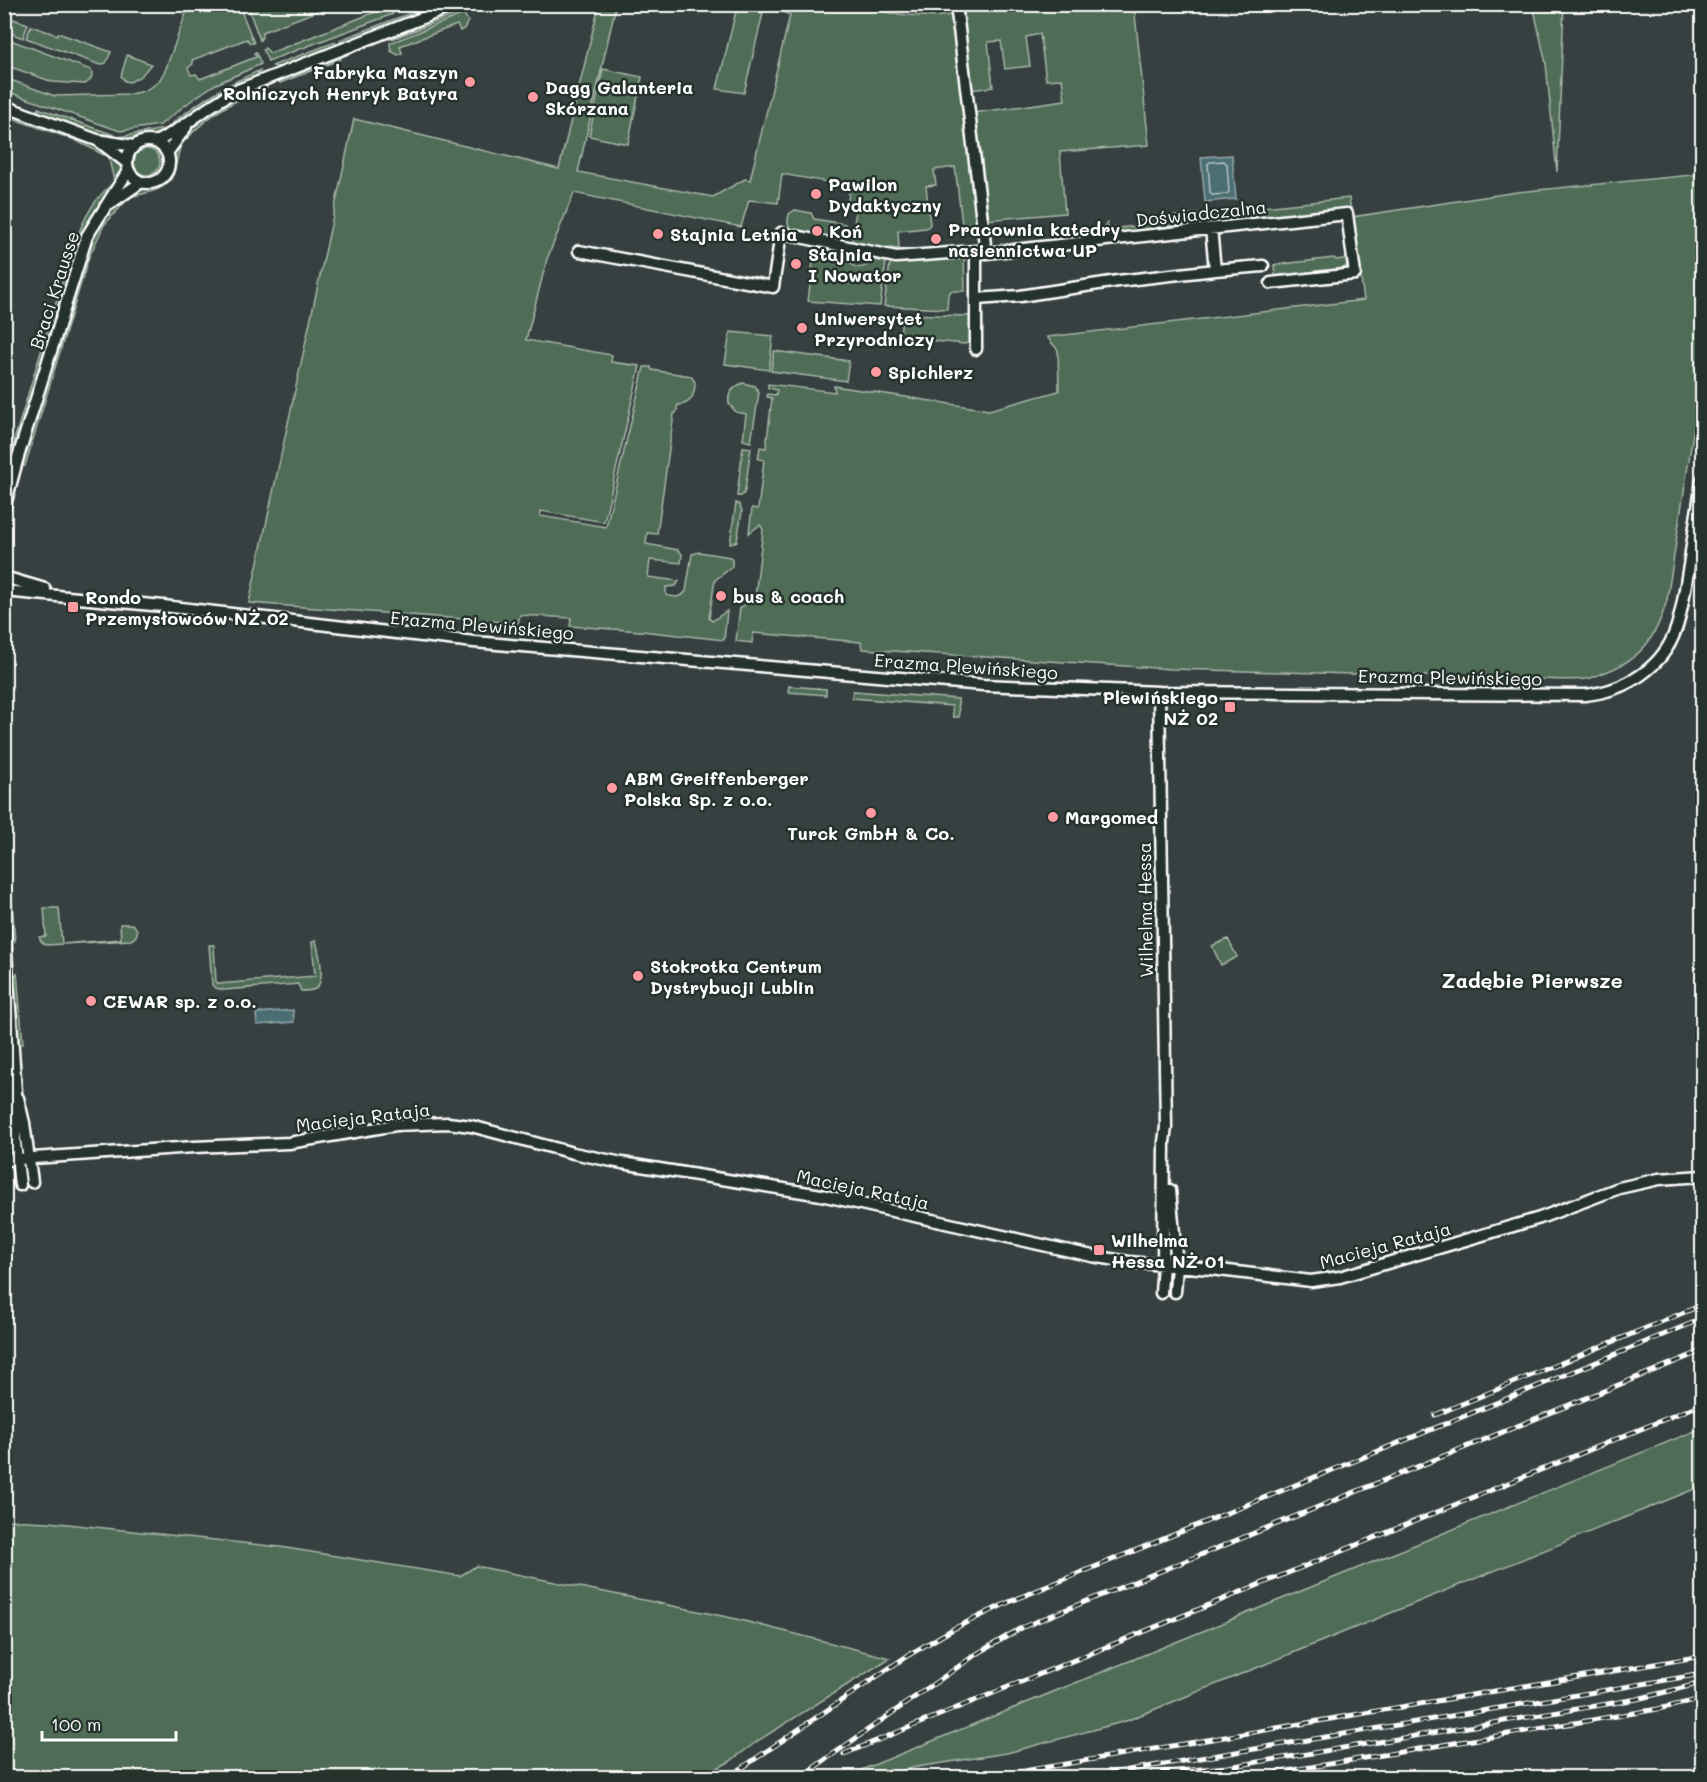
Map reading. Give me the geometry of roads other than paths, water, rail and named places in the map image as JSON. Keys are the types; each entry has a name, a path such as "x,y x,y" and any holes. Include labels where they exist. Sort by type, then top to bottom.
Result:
{"street":[{"path":"155,142 189,122 205,108 238,90 458,4"},
{"path":"910,4 925,7 940,4"},
{"path":"956,4 981,252 976,299 976,349"},
{"path":"4,106 97,140 134,146"},
{"path":"167,153 189,122"},
{"path":"97,140 127,167 132,177 140,183 153,183 163,177 169,166 167,153 155,142 144,141 134,146 129,152 127,167"},
{"name":"Braci Krausse","path":"4,509 6,495 87,236 95,220 106,207 127,167"},
{"name":"Braci Krausse","path":"106,207 140,183"},
{"name":"Doświadczalna","path":"579,252 773,287 782,233 896,257 981,252 1347,214 1355,274 1271,283"},
{"path":"1211,228 1215,270"},
{"path":"976,299 1020,296 1118,281 1263,266"},
{"name":"Erazma Plewińskiego","path":"4,591 77,597 486,643 983,685 1159,692 1585,695 1621,687 1640,676 1653,665 1669,644 1676,630 1684,593 1702,480"},
{"name":"Erazma Plewińskiego","path":"4,577 77,597"},
{"name":"Wilhelma Hessa","path":"1159,692 1166,1127 1164,1265 1161,1293"},
{"path":"4,923 16,1092 14,1120 16,1159 20,1185"},
{"path":"16,1092 22,1112 32,1182"},
{"name":"Macieja Rataja","path":"4,1160 289,1143 396,1125 448,1123 471,1126 573,1153 622,1163 821,1195 1082,1254 1129,1262 1311,1281 1340,1277 1540,1218 1619,1188 1659,1179 1702,1176"},
{"name":"Wilhelma Hessa","path":"1166,1127 1169,1140 1169,1188 1177,1266 1175,1292"}],"water":[{"path":"1232,155 1236,199 1205,202 1201,157"},
{"path":"293,1010 294,1022 257,1025 256,1013"}],"railway":[{"path":"1435,1415 1702,1305"},
{"path":"727,1778 907,1656 953,1629 1009,1602 1702,1319"},
{"path":"799,1778 975,1655 1023,1627 1702,1351"},
{"path":"844,1754 1702,1404"},
{"path":"982,1778 1702,1656"},
{"path":"1081,1778 1702,1674"},
{"path":"1152,1773 1228,1767 1637,1699 1702,1683"},
{"path":"1245,1778 1658,1709 1702,1699"}],"place":[{"name":"Fabryka Maszyn Rolniczych Henryk Batyra","path":"470,82"},
{"name":"Dagg Galanteria Skórzana","path":"533,97"},
{"name":"Pawilon Dydaktyczny","path":"816,194"},
{"name":"Koń","path":"817,231"},
{"name":"Stajnia Letnia","path":"658,234"},
{"name":"Pracownia katedry nasiennictwa UP","path":"936,239"},
{"name":"Stajnia I Nowator","path":"796,264"},
{"name":"Uniwersytet Przyrodniczy","path":"802,328"},
{"name":"Spichlerz","path":"876,372"},
{"name":"bus & coach","path":"721,596"},
{"name":"Rondo Przemysłowców NŻ 02","path":"73,607"},
{"name":"Plewińskiego NŻ 02","path":"1230,707"},
{"name":"ABM Greiffenberger Polska Sp. z o.o.","path":"612,788"},
{"name":"Turck GmbH & Co.","path":"871,813"},
{"name":"Margomed","path":"1053,817"},
{"name":"Stokrotka Centrum Dystrybucji Lublin","path":"638,976"},
{"name":"CEWAR sp. z o.o.","path":"91,1001"},
{"name":"Wilhelma Hessa NŻ 01","path":"1099,1250"}],"district":[{"name":"Zadębie Pierwsze","path":"1532,980"}]}
